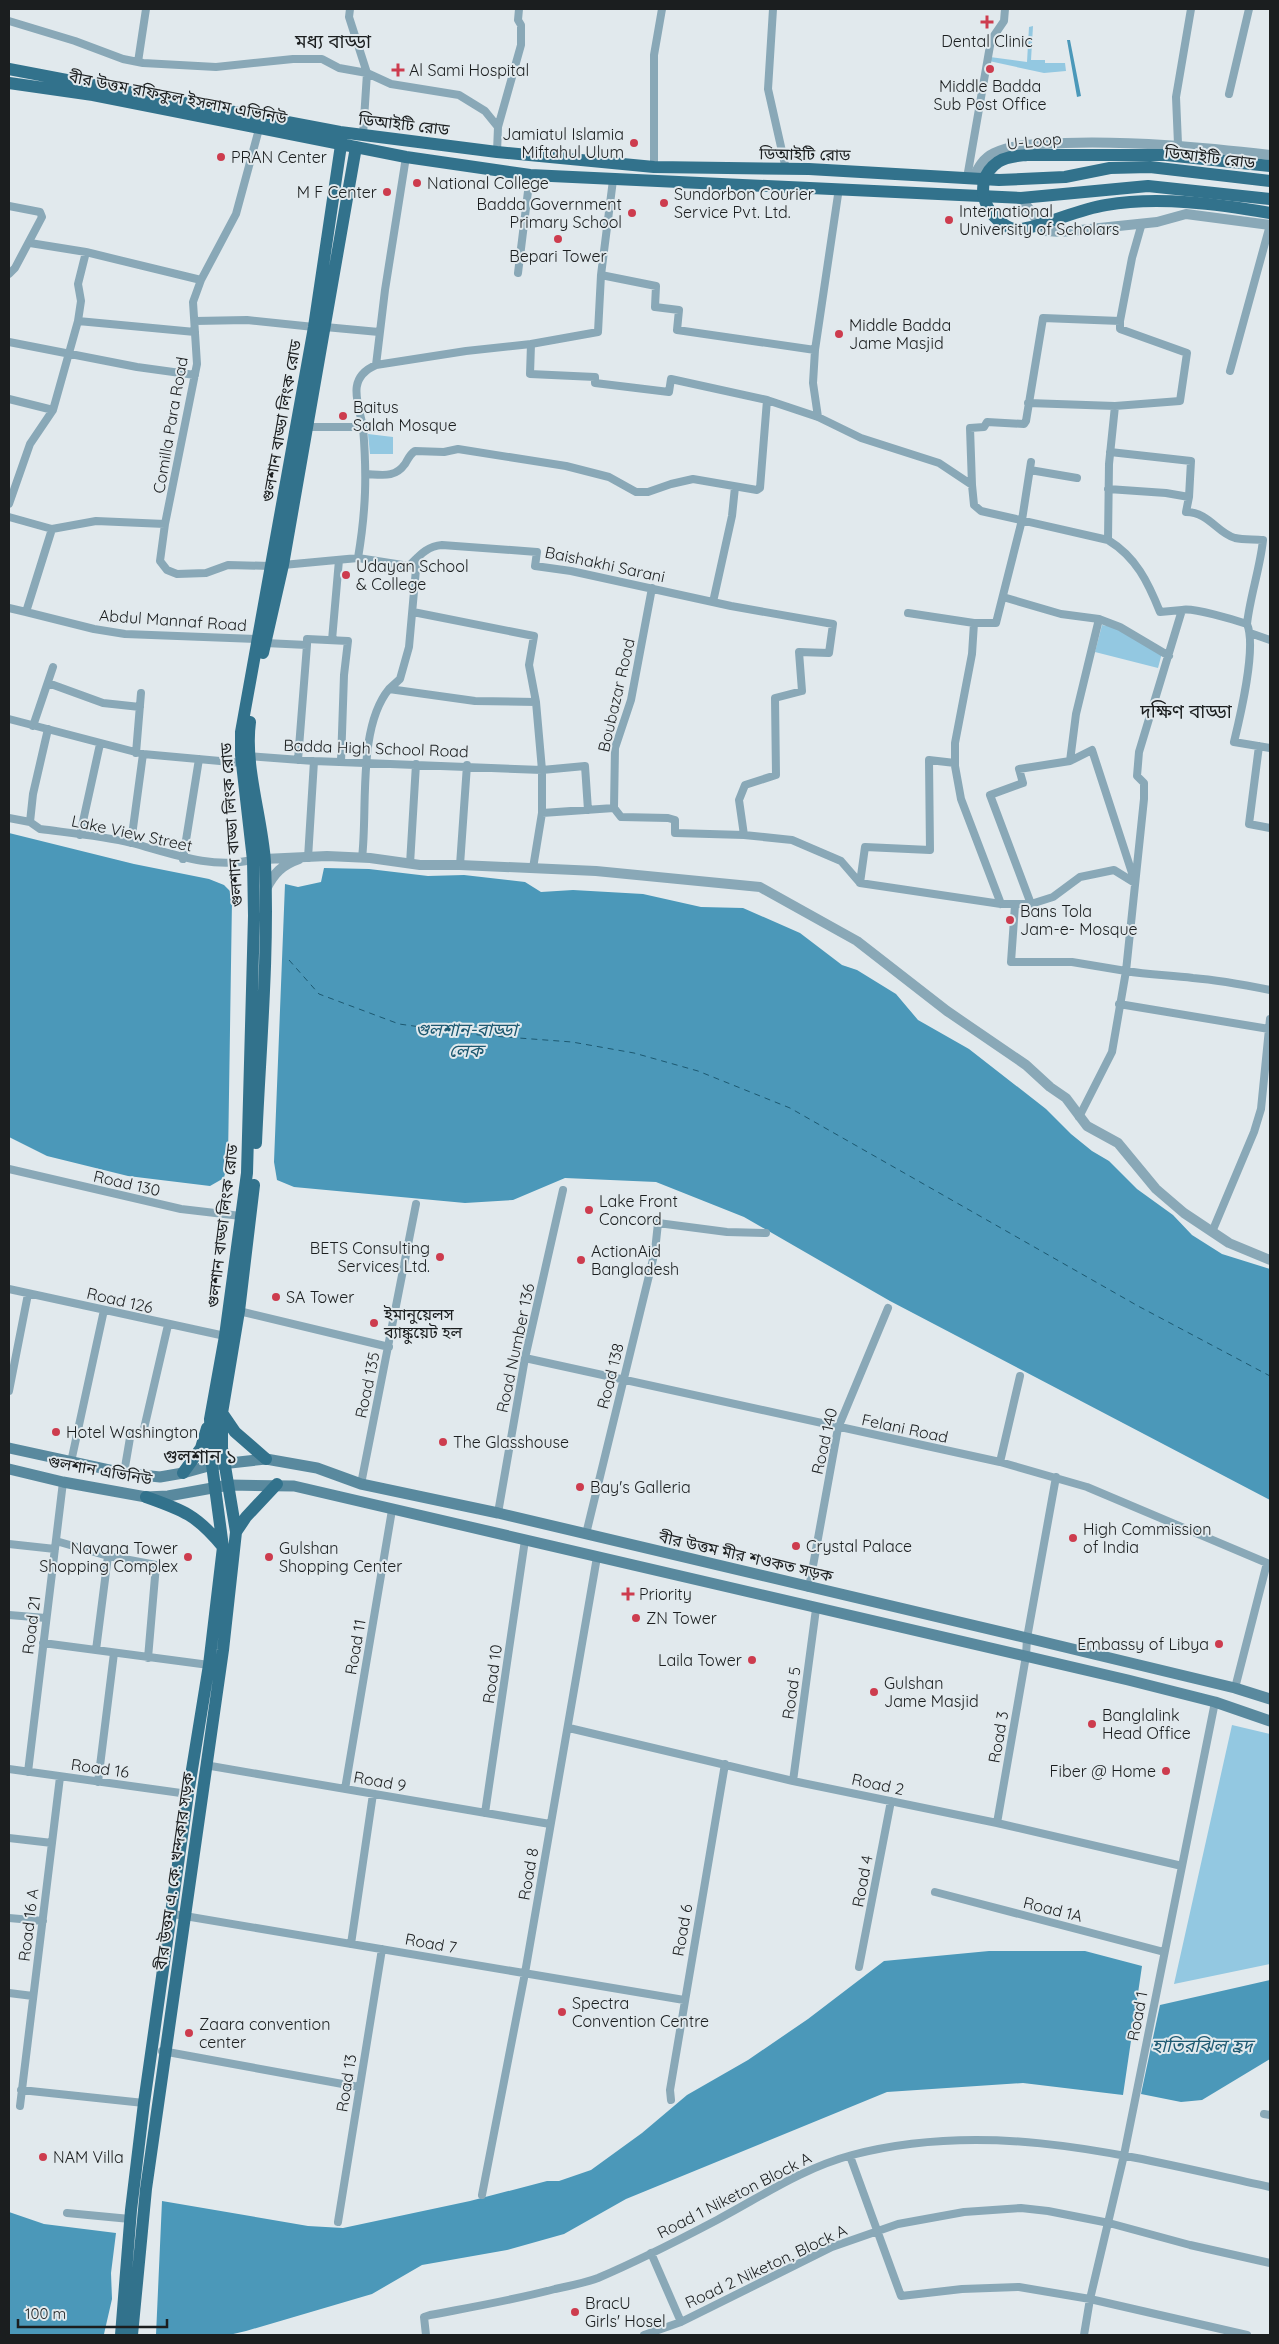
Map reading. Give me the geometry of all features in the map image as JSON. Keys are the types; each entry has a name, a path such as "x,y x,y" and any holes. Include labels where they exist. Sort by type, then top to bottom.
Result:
{"main road":[{"name":"বীর উত্তম রফিকুল ইসলাম এভিনিউ","path":"9,68 340,138"},
{"name":"বীর উত্তম রফিকুল ইসলাম এভিনিউ","path":"9,83 93,95 259,129 340,138"},
{"name":"ডিআইটি রোড","path":"340,138 363,135 495,152 654,167 884,172 1025,180 1065,177 1110,168 1150,167 1270,181"},
{"name":"ডিআইটি রোড","path":"340,138 356,147 406,157 530,174 613,180 839,188 1021,198 1148,186 1270,199"},
{"name":"গুলশান বাড্ডা লিংক রোড","path":"222,1412 239,1311 255,1173 267,911 266,889 259,859 245,758 262,641 306,427 320,327 340,138"},
{"name":"গুলশান বাড্ডা লিংক রোড","path":"277,565 320,327 356,147"},
{"path":"493,169 495,152"},
{"name":"U-Loop","path":"1270,166 1166,155 1028,155 1007,158 993,166 985,181 983,192 986,206 996,219 1008,228 1017,230 1087,209 1124,202 1203,205 1270,213"},
{"name":"গুলশান বাড্ডা লিংক রোড","path":"210,1418 225,1336 247,1172 254,916 259,859"},
{"path":"222,1412 235,1432 249,1447 266,1459"},
{"name":"বীর উত্তম এ. কে. খন্দকার সড়ক","path":"179,1915 188,1794 209,1665 223,1547 215,1487 222,1412"},
{"path":"183,1473 201,1448 210,1418"},
{"name":"বীর উত্তম এ. কে. খন্দকার সড়ক","path":"132,2335 158,2051 223,1650 236,1532 229,1485 218,1464 210,1418"},
{"name":"গুলশান এভিনিউ","path":"9,1448 124,1473 160,1477 218,1464"},
{"name":"বীর উত্তম মীর শওকত সড়ক","path":"218,1464 266,1459 317,1468 361,1484 498,1513 1236,1688 1270,1699"},
{"name":"গুলশান এভিনিউ","path":"9,1469 63,1482 146,1497 168,1496 215,1487"},
{"path":"236,1532 246,1517 277,1484"},
{"path":"215,1487 277,1484 294,1486 1026,1656 1215,1702 1270,1721"},
{"path":"146,1497 188,1512 206,1526 223,1547"},
{"path":"586,1534 598,1557"},
{"name":"বীর উত্তম এ. কে. খন্দকার সড়ক","path":"120,2335 130,2219 144,2103 158,2051"}],"street":[{"path":"138,62 146,9"},
{"path":"350,9 349,17 367,73 363,135"},
{"path":"495,152 498,127 521,45 521,25 518,20 519,9"},
{"path":"654,167 654,55 662,9"},
{"path":"773,9 768,89 786,169"},
{"path":"970,178 991,40 1004,21 1006,9"},
{"path":"1178,144 1176,97 1191,9"},
{"path":"1228,94 1249,9"},
{"path":"9,21 138,62 163,66 216,67 312,57 339,68 367,73 391,84 459,95 485,110 498,127"},
{"name":"Comilla Para Road","path":"259,129 236,214 201,280 193,302 197,364 165,524 160,561 167,570 177,574 206,573 228,565 277,565"},
{"path":"970,178 978,166 992,153 1024,146 1099,142 1178,144 1270,155"},
{"path":"376,366 379,332 406,157"},
{"path":"518,273 530,174"},
{"path":"277,565 358,558 364,519 367,474 363,427 356,391 358,380 363,371 376,366 466,351 531,344 598,332 601,275 613,180"},
{"path":"818,418 813,383 815,350 839,188"},
{"path":"1021,198 1045,232 1142,224 1186,214 1270,225 1230,371"},
{"path":"9,206 40,212 42,217 30,243 15,268 9,274"},
{"path":"1028,403 1115,406 1180,401 1187,353 1120,329 1132,258 1142,224"},
{"path":"30,243 86,252 201,280"},
{"path":"9,504 30,444 53,410 78,321 81,301 78,284 86,252"},
{"path":"601,275 656,286 655,307 679,310 678,330 815,350"},
{"path":"1120,321 1043,318 1024,424 987,422 984,427 970,428 972,493 976,509 1108,540 1122,549 1137,564 1160,612 1187,609 1216,617 1226,616 1247,624"},
{"path":"194,321 246,320 379,332"},
{"path":"78,321 195,332"},
{"path":"9,342 69,356 195,375"},
{"path":"531,344 530,374 595,377 595,383 669,392 671,379 767,400 818,418 861,438 939,463 972,484"},
{"path":"9,399 53,410"},
{"path":"367,474 392,475 399,472 411,453 415,451 444,452 458,449 566,466 609,477 636,492 648,492 693,479 758,490 760,488 767,400"},
{"path":"1108,540 1108,489 1115,406"},
{"path":"306,427 363,427"},
{"path":"1110,452 1191,461 1186,512 1196,512 1234,538 1263,540 1261,560 1250,600 1247,624 1250,633 1247,687 1234,742 1270,748"},
{"path":"908,613 974,623 996,623 1022,520 1031,466 1077,478"},
{"path":"713,602 732,516 734,487"},
{"path":"1108,489 1166,493 1188,497"},
{"path":"9,517 52,529 96,521 165,524"},
{"path":"26,612 52,529"},
{"name":"Baishakhi Sarani","path":"358,558 409,566 434,546 442,545 537,552 535,566 571,570 713,602 833,624 829,652 799,652 802,691 775,698 776,775 745,785 739,800 744,835"},
{"path":"362,858 367,763 373,717 379,701 389,688 400,679 409,647 417,558"},
{"path":"340,560 332,640 348,641 344,675 341,762"},
{"path":"1261,560 1270,561"},
{"name":"Boubazar Road","path":"614,808 615,748 631,700 652,588"},
{"path":"1003,597 1061,614 1099,620 1120,627 1169,656"},
{"path":"9,618 10,609"},
{"name":"Abdul Mannaf Road","path":"10,609 94,629 125,634 307,645 307,639 332,640"},
{"path":"1079,1117 1112,1052 1126,971 1144,799 1144,783 1137,776 1139,752 1182,610"},
{"path":"413,612 534,636 530,664 536,702 542,770 542,813 533,868"},
{"path":"1070,761 1076,714 1099,620"},
{"path":"974,623 972,654 954,743 955,763 961,799 1001,904"},
{"path":"1250,633 1270,640"},
{"path":"298,760 307,645"},
{"path":"33,726 53,667"},
{"path":"48,683 103,703 140,707"},
{"path":"389,688 475,701 536,702"},
{"path":"131,843 140,753 141,693"},
{"name":"Badda High School Road","path":"9,719 140,753 199,759 245,758 467,765 542,770 585,766 588,810"},
{"path":"30,822 33,794 48,730"},
{"path":"80,835 100,744"},
{"path":"1260,746 1249,824 1270,828"},
{"path":"1031,904 990,795 1023,783 1019,769 1070,761 1092,750 1124,844 1135,883"},
{"path":"183,859 199,759"},
{"path":"860,883 865,847 930,850 929,760 955,763"},
{"path":"305,858 314,761"},
{"path":"410,864 416,764"},
{"path":"460,865 467,765"},
{"path":"542,813 614,808 621,817 668,818 675,820 674,833 744,835 792,840 841,861 860,883 1001,904 1031,904 1053,897 1080,877 1114,870 1135,883"},
{"name":"Lake View Street","path":"9,818 30,822 40,830 131,843 183,859 232,864 259,859"},
{"path":"266,889 275,872 287,864 305,858"},
{"path":"259,859 362,858 410,864 596,871 760,887 857,941 932,1000 1026,1065 1050,1087 1066,1098 1087,1126 1118,1143 1156,1190 1212,1232 1229,1242 1270,1260"},
{"path":"1015,905 1010,962 1072,962 1153,976 1191,977 1270,990"},
{"path":"1119,1004 1269,1028"},
{"path":"1212,1232 1254,1132 1261,1109 1270,1019"},
{"name":"Road 130","path":"9,1169 181,1209 241,1216"},
{"name":"Road Number 136","path":"498,1513 525,1358 563,1190"},
{"name":"Road 135","path":"361,1484 416,1204"},
{"name":"Road 138","path":"586,1534 655,1251 658,1224 727,1232 766,1233"},
{"name":"Road 126","path":"9,1289 225,1336"},
{"path":"9,1391 28,1294"},
{"name":"Road 140","path":"809,1588 838,1428 888,1308"},
{"path":"71,1462 104,1310"},
{"path":"239,1311 389,1347"},
{"path":"124,1473 131,1432 143,1433 168,1325"},
{"name":"Felani Road","path":"525,1358 1000,1462 1056,1477 1267,1563 1236,1688"},
{"path":"1000,1462 1020,1376"},
{"name":"Road 3","path":"997,1824 1026,1656 1026,1638 1056,1477"},
{"name":"Road 21","path":"28,1772 63,1482"},
{"name":"Road 11","path":"345,1789 392,1510"},
{"name":"Road 10","path":"485,1813 525,1540"},
{"path":"9,1544 55,1544 156,1565 148,1658"},
{"path":"96,1650 108,1556"},
{"name":"Road 8","path":"482,2195 525,1973 598,1557"},
{"name":"Road 5","path":"793,1781 816,1608"},
{"path":"9,1615 46,1618"},
{"path":"43,1643 209,1665"},
{"path":"98,1782 114,1653"},
{"name":"Road 1","path":"1084,2335 1090,2299 1124,2155 1215,1702"},
{"name":"Road 2","path":"568,1728 793,1781 892,1801 1182,1866"},
{"name":"Road 9","path":"205,1764 550,1824"},
{"name":"Road 6","path":"671,2100 670,2090 684,2000 726,1764"},
{"name":"Road 16","path":"9,1769 188,1794"},
{"name":"Road 16 A","path":"20,2106 60,1777"},
{"path":"351,1944 373,1794"},
{"name":"Road 4","path":"859,1967 892,1801"},
{"path":"9,1838 52,1843"},
{"name":"Road 1A","path":"935,1892 1164,1952"},
{"name":"Road 7","path":"179,1915 684,2000"},
{"path":"9,1918 43,1921"},
{"name":"Road 13","path":"338,2222 382,1949"},
{"path":"9,1993 33,1996"},
{"path":"158,2051 359,2087"},
{"path":"21,2090 144,2103"},
{"name":"Road 1 Niketon Block A","path":"426,2335 424,2317 512,2301 596,2279 718,2219 746,2202 813,2168 850,2156 896,2145 948,2141 1035,2141 1124,2155 1270,2187"},
{"path":"850,2156 901,2296 962,2289 1020,2287 1090,2299 1247,2335"},
{"name":"Road 2 Niketon, Block A","path":"644,2335 681,2322 832,2247 898,2224 964,2212 1021,2208 1109,2223 1270,2262"},
{"path":"67,2213 130,2219"},
{"path":"651,2253 681,2322"}],"shaded area":[{"path":"1033,26 1031,60 1045,60 1045,63 1065,63 1066,71 1044,73 989,61 990,57 1027,62 1029,27"},
{"path":"368,434 393,437 393,454 370,454"},
{"path":"1102,625 1118,628 1162,653 1158,668 1095,652"},
{"path":"1232,1725 1270,1734 1270,1964 1174,1984"}],"water":[{"path":"1067,40 1070,40 1081,96 1077,97"},
{"path":"9,833 134,864 209,879 224,885 230,891 232,900 228,1159 224,1178 210,1186 128,1176 47,1156 9,1137"},
{"name":"গুলশান-বাড্ডা লেক","path":"324,868 369,869 428,876 464,875 525,882 541,892 573,890 643,894 701,907 743,908 800,933 842,965 857,970 896,994 918,1020 969,1049 1046,1109 1071,1134 1092,1151 1109,1161 1137,1189 1173,1215 1192,1235 1222,1254 1270,1269 1270,1500 890,1301 744,1217 656,1182 565,1178 513,1200 465,1203 294,1187 277,1180 274,1162 285,884 298,887 321,882"},
{"path":"989,1951 1085,1951 1142,1966 1123,2095 1023,2083 887,2092 626,2199 564,2234 507,2250 422,2265 372,2294 246,2331 229,2335 156,2335 162,2201 308,2226 343,2228 470,2201 547,2181 559,2181 591,2170 642,2133 687,2095 748,2060 808,2019 884,1961"},
{"name":"হাতিরঝিল হ্রদ","path":"1270,1980 1270,2059 1202,2100 1181,2102 1141,2094 1160,2005"},
{"path":"9,2212 44,2224 116,2233 111,2273 112,2299 104,2334 9,2335"}],"ferry route":[{"path":"289,960 319,994 399,1024 479,1035 572,1042 634,1053 698,1071 790,1108 1138,1306 1270,1376"}],"place":[{"name":"Dental Clinic","path":"987,22"},
{"name":"Middle Badda Sub Post Office","path":"990,69"},
{"name":"Al Sami Hospital","path":"398,70"},
{"name":"Jamiatul Islamia Miftahul Ulum","path":"634,143"},
{"name":"PRAN Center","path":"221,157"},
{"name":"National College","path":"417,183"},
{"name":"M F Center","path":"387,192"},
{"name":"Sundorbon Courier Service Pvt. Ltd.","path":"664,203"},
{"name":"Badda Government Primary School","path":"632,213"},
{"name":"International University of Scholars","path":"949,220"},
{"name":"Bepari Tower","path":"558,239"},
{"name":"Middle Badda Jame Masjid","path":"839,334"},
{"name":"Baitus Salah Mosque","path":"343,416"},
{"name":"Udayan School & College","path":"346,575"},
{"name":"Bans Tola Jam-e- Mosque","path":"1010,920"},
{"name":"Lake Front Concord","path":"589,1210"},
{"name":"BETS Consulting Services Ltd.","path":"440,1257"},
{"name":"ActionAid Bangladesh","path":"581,1260"},
{"name":"SA Tower","path":"276,1297"},
{"name":"ইমানুয়েলস ব্যাঙ্কুয়েট হল","path":"374,1323"},
{"name":"Hotel Washington","path":"56,1432"},
{"name":"The Glasshouse","path":"443,1442"},
{"name":"Bay's Galleria","path":"580,1487"},
{"name":"High Commission of India","path":"1073,1538"},
{"name":"Crystal Palace","path":"796,1546"},
{"name":"Navana Tower Shopping Complex","path":"188,1557"},
{"name":"Gulshan Shopping Center","path":"269,1557"},
{"name":"Priority","path":"628,1594"},
{"name":"ZN Tower","path":"636,1618"},
{"name":"Embassy of Libya","path":"1219,1644"},
{"name":"Laila Tower","path":"752,1660"},
{"name":"Gulshan Jame Masjid","path":"874,1692"},
{"name":"Banglalink Head Office","path":"1092,1724"},
{"name":"Fiber @ Home","path":"1166,1771"},
{"name":"Spectra Convention Centre","path":"562,2012"},
{"name":"Zaara convention center","path":"189,2033"},
{"name":"NAM Villa","path":"43,2157"},
{"name":"BracU Girls' Hosel","path":"575,2312"}],"district":[{"name":"মধ্য বাড্ডা","path":"333,41"},
{"name":"দক্ষিণ বাড্ডা","path":"1186,711"},
{"name":"গুলশান ১","path":"200,1456"}]}
